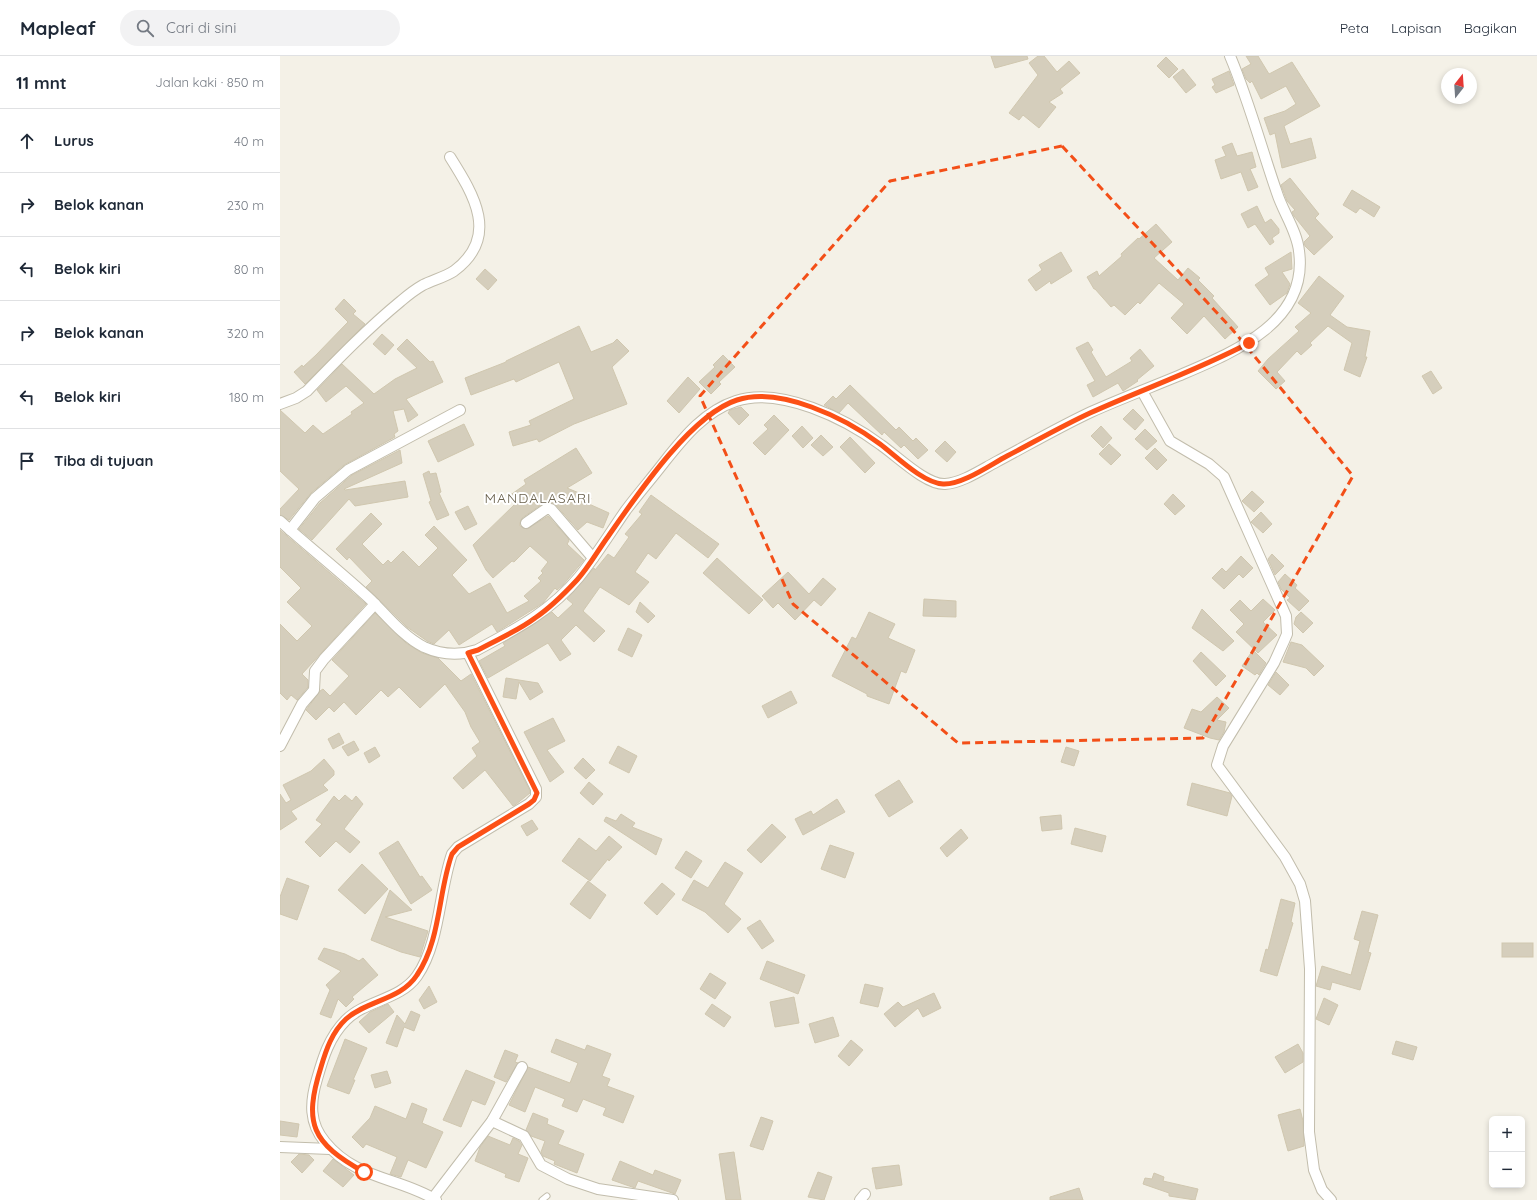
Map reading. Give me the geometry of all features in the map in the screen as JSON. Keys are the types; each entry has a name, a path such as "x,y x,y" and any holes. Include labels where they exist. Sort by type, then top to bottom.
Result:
{"street":[{"path":"280,521 375,604 410,638 424,647 439,653 452,655 468,653 478,650 534,619 578,579 628,508 678,445 697,425 718,408 738,400 760,396 778,398 810,407 844,422 878,442 932,482 944,484 976,473 1089,413 1221,358 1249,343 1267,329 1284,311 1296,286 1300,269 1297,239 1278,196 1244,88 1230,56"},
{"path":"280,404 296,398 307,391 401,301 423,285 453,271 473,252 479,235 480,216 466,183 450,157"},
{"path":"1142,391 1170,441 1209,464 1224,477 1286,616 1288,625 1284,641 1274,663 1223,746 1217,765 1285,857 1300,884 1305,900 1310,969 1309,1132 1314,1170 1322,1190 1331,1200"},
{"path":"290,530 315,498 348,470 460,410"},
{"path":"526,523 546,509 551,509 593,558"},
{"path":"280,746 302,704 314,690 315,671 324,659 375,604"},
{"path":"468,653 536,789 536,797 529,804 458,847 452,854 436,927 423,964 417,976 400,991 361,1009 346,1019 332,1037 314,1089 311,1106 313,1122 320,1136 330,1149 343,1160 364,1172 435,1199 492,1121 522,1067"},
{"path":"492,1121 524,1136 541,1165 568,1179 598,1188 673,1200"},
{"path":"280,1147 330,1149"}],"lane":[{"path":"542,1200 547,1196"}],"highlighted area":[{"path":"1062,146 1232,329 1353,476 1203,738 958,743 793,604 700,396 890,181"}],"building":[{"path":"991,56 1027,56 1028,59 995,68"},
{"path":"1038,56 1044,56 1057,72 1069,61 1080,73 1060,89 1063,93 1049,102 1056,107 1039,128 1023,115 1019,120 1009,113 1038,75 1029,63"},
{"path":"1246,56 1258,56 1269,74 1292,62 1320,106 1284,126 1290,144 1311,138 1316,158 1282,168 1275,133 1270,135 1264,118 1285,111 1296,104 1286,86 1261,99 1252,81 1250,83 1246,79 1242,69 1251,64"},
{"path":"1166,57 1178,69 1169,78 1157,66"},
{"path":"1183,69 1196,85 1186,93 1173,77"},
{"path":"1229,71 1234,85 1216,93 1212,87 1215,85 1212,79"},
{"path":"1232,143 1237,156 1252,152 1256,167 1250,169 1258,187 1248,191 1241,172 1221,179 1215,160 1226,156 1222,147"},
{"path":"1290,178 1319,214 1315,218 1333,237 1314,255 1305,246 1304,242 1310,236 1294,216 1292,212 1295,210 1287,201 1281,185"},
{"path":"1352,190 1380,207 1374,217 1360,208 1356,213 1343,205"},
{"path":"1257,206 1265,223 1271,219 1279,229 1279,233 1272,238 1274,242 1270,245 1255,224 1248,228 1241,214"},
{"path":"1156,224 1172,242 1154,258 1178,280 1188,268 1200,278 1198,280 1214,296 1212,298 1238,327 1225,339 1204,316 1187,334 1171,318 1184,304 1159,283 1140,304 1138,302 1125,315 1114,305 1111,307 1094,289 1087,277 1097,271 1099,276 1122,256 1121,254 1138,238 1139,239"},
{"path":"1061,252 1072,271 1051,284 1050,281 1036,291 1028,280 1042,270 1039,265"},
{"path":"1291,252 1292,269 1282,272 1290,284 1287,293 1270,305 1255,285 1269,275 1265,268"},
{"path":"485,269 497,280 488,290 476,279"},
{"path":"1319,276 1344,296 1330,315 1347,327 1370,331 1365,357 1367,357 1360,377 1344,370 1352,343 1328,326 1310,343 1312,345 1301,355 1297,351 1277,372 1285,381 1276,389 1258,371 1268,359 1299,331 1295,327 1311,313 1298,303"},
{"path":"344,299 356,311 353,314 365,324 305,384 294,372 302,365 303,367 316,355 348,322 335,309"},
{"path":"579,326 591,352 613,343 617,339 629,351 612,367 627,404 574,424 539,442 537,439 513,446 509,432 531,425 529,421 574,399 559,362 516,382 514,379 471,395 465,378 506,362"},
{"path":"382,334 394,345 385,355 373,344"},
{"path":"407,339 430,362 433,361 443,382 406,399 418,415 408,422 404,409 393,411 398,431 394,434 395,437 344,465 311,493 289,520 280,515 280,509 299,489 280,471 280,410 305,433 313,425 323,434 352,414 351,412 364,403 346,386 326,402 317,390 342,364 374,394 395,379 417,368 397,349"},
{"path":"1088,342 1093,350 1091,352 1106,377 1132,361 1130,358 1140,349 1154,366 1137,380 1138,381 1123,391 1118,383 1093,397 1087,385 1095,381 1076,348"},
{"path":"723,355 735,367 719,382 721,384 711,394 699,382 715,367 713,365"},
{"path":"1431,371 1442,388 1433,394 1422,376"},
{"path":"688,377 700,389 679,413 667,401"},
{"path":"850,385 896,430 899,427 913,441 916,438 928,450 918,459 904,445 901,448 884,432 882,435 848,403 839,413 824,405 833,396 836,399"},
{"path":"741,407 749,415 739,425 728,413 730,410"},
{"path":"1133,409 1144,420 1135,430 1123,419"},
{"path":"774,415 789,430 765,455 753,443 768,429 764,425"},
{"path":"464,424 474,445 438,462 428,441"},
{"path":"802,426 813,438 803,448 792,436"},
{"path":"1101,426 1112,438 1103,448 1091,436"},
{"path":"1145,429 1157,441 1147,450 1135,439"},
{"path":"821,435 833,447 823,456 811,445"},
{"path":"850,437 875,463 865,473 840,447"},
{"path":"945,441 956,452 947,462 935,451"},
{"path":"1109,444 1121,455 1111,465 1099,454"},
{"path":"576,448 592,473 567,488 591,498 589,504 609,513 603,528 587,522 578,530 556,505 551,503 542,504 522,518 520,526 527,529 548,516 568,538 569,541 567,544 584,560 563,585 557,590 555,588 543,603 497,632 492,624 459,645 449,630 434,644 427,641 407,627 366,587 372,581 349,557 347,560 336,549 371,513 382,524 362,544 383,565 388,560 391,563 403,551 419,567 438,548 425,535 434,526 467,560 452,575 469,594 490,583 507,613 529,601 524,596 541,581 538,578 543,573 541,571 548,562 530,546 514,562 512,561 493,578 486,570 473,545 515,504 509,496 526,484 524,480"},
{"path":"1155,448 1167,460 1157,470 1145,458"},
{"path":"400,450 402,463 344,489 405,481 408,497 355,506 349,499 312,540 299,529 320,503 352,475"},
{"path":"429,471 430,474 436,473 441,492 439,493 449,515 437,520 429,502 431,501 423,474"},
{"path":"1252,491 1264,502 1254,512 1242,501"},
{"path":"1173,494 1185,506 1175,515 1164,504"},
{"path":"651,495 719,544 708,558 676,533 656,559 648,553 635,572 649,582 629,605 600,587 583,611 605,631 594,642 576,625 561,640 571,654 560,661 548,643 488,678 479,661 505,646 503,643 552,612 558,618 573,604 567,599 608,554 614,558 629,537 625,534 642,514 639,512"},
{"path":"468,506 477,524 465,530 455,512"},
{"path":"1261,512 1272,524 1263,533 1251,522"},
{"path":"280,530 366,604 302,674 308,680 308,687 297,700 291,695 287,700 280,693 280,624 297,641 312,626 287,602 301,588 280,567"},
{"path":"1272,554 1284,566 1275,575 1268,559"},
{"path":"1241,556 1253,568 1243,578 1239,574 1224,589 1212,578 1222,568 1226,572"},
{"path":"717,558 763,600 749,614 703,573"},
{"path":"788,572 809,594 823,578 836,589 821,606 814,600 795,620 778,603 773,608 762,596"},
{"path":"1285,574 1297,585 1295,588 1309,601 1299,611 1287,600 1290,598 1281,589 1278,582"},
{"path":"924,599 956,601 956,617 923,616"},
{"path":"1263,599 1275,610 1263,622 1277,635 1258,653 1236,632 1244,624 1230,610 1240,600 1251,611"},
{"path":"640,602 655,616 648,623 636,612"},
{"path":"1202,609 1234,641 1223,651 1192,628"},
{"path":"869,612 895,624 888,638 915,650 906,673 901,671 889,704 867,696 867,694 832,676 852,637 856,639"},
{"path":"1301,612 1313,623 1303,633 1294,624 1296,617"},
{"path":"375,613 406,643 422,653 438,658 461,681 471,674 530,791 530,793 515,805 513,806 485,770 463,789 453,778 477,756 472,748 480,742 471,727 465,712 445,684 420,708 399,687 388,697 381,690 356,715 344,702 334,712 329,707 316,720 306,710 320,691 323,689 330,696 349,676 332,660"},
{"path":"628,628 642,635 632,657 618,650"},
{"path":"1291,642 1302,645 1324,666 1314,676 1306,668 1283,662"},
{"path":"1253,650 1266,663 1259,675 1257,673 1255,675 1242,666"},
{"path":"1201,652 1226,676 1216,686 1193,661"},
{"path":"1276,672 1289,685 1280,695 1268,685"},
{"path":"506,678 538,683 543,692 530,700 519,682 516,699 503,697"},
{"path":"791,691 797,703 768,718 762,706"},
{"path":"1217,697 1229,708 1217,720 1226,722 1224,732 1219,740 1184,728 1192,709 1201,712"},
{"path":"553,718 565,741 547,750 564,772 550,782 524,732"},
{"path":"339,733 344,743 333,749 328,739"},
{"path":"354,741 359,750 348,756 342,747"},
{"path":"618,746 637,756 629,773 609,763"},
{"path":"375,747 380,756 369,763 364,753"},
{"path":"1066,747 1079,751 1074,766 1061,762"},
{"path":"583,758 595,770 586,779 574,768"},
{"path":"324,759 334,771 334,775 323,785 328,790 291,811 297,819 280,830 280,794 286,803 291,800 283,785 311,771"},
{"path":"899,780 913,802 889,817 875,795"},
{"path":"589,782 603,794 593,805 580,793"},
{"path":"1192,783 1230,793 1232,796 1227,816 1187,805"},
{"path":"345,795 352,801 356,796 363,804 344,829 360,842 350,853 336,841 320,857 305,842 322,824 316,820 334,796 339,801"},
{"path":"837,799 845,812 803,835 795,819 811,811 813,815"},
{"path":"621,814 635,823 632,827 662,839 656,855 604,821 606,817 616,821"},
{"path":"1061,815 1062,829 1042,831 1040,817"},
{"path":"532,820 538,829 527,836 521,826"},
{"path":"772,824 786,837 761,863 747,850"},
{"path":"1075,828 1106,836 1102,852 1071,844"},
{"path":"961,829 968,838 947,857 940,848"},
{"path":"609,836 622,847 609,861 608,859 590,881 562,861 579,838 596,851"},
{"path":"398,841 420,877 422,876 432,890 411,904 379,853"},
{"path":"830,845 854,853 845,878 821,869"},
{"path":"686,851 702,861 691,878 675,868"},
{"path":"725,862 743,873 724,904 741,919 728,933 705,912 682,900 694,880 708,888"},
{"path":"362,864 388,889 365,914 338,890"},
{"path":"287,878 309,886 297,920 280,914 280,897"},
{"path":"588,881 606,895 590,919 570,904"},
{"path":"662,883 675,894 657,915 644,903"},
{"path":"390,890 412,910 385,917 428,931 420,957 401,952 371,940"},
{"path":"1281,899 1295,903 1291,922 1293,923 1277,976 1260,971 1266,949 1268,950"},
{"path":"1362,911 1378,915 1368,952 1371,953 1360,990 1332,982 1330,990 1316,986 1322,966 1351,975 1360,941 1354,939"},
{"path":"760,920 774,941 762,949 747,928"},
{"path":"1502,943 1533,943 1533,957 1502,957"},
{"path":"324,948 345,954 359,961 363,958 378,975 352,997 354,999 346,1007 338,999 331,1018 320,1014 330,990 326,985 341,971 318,959"},
{"path":"767,961 805,975 798,994 760,979"},
{"path":"710,973 726,983 715,999 700,989"},
{"path":"865,984 883,988 878,1007 860,1003"},
{"path":"429,986 437,1002 424,1009 419,1000"},
{"path":"934,993 941,1008 923,1017 918,1008 895,1027 884,1014 898,1002 903,1007"},
{"path":"794,997 799,1023 775,1027 770,1002"},
{"path":"1324,998 1338,1005 1329,1025 1316,1019"},
{"path":"388,1004 394,1012 369,1033 359,1022 370,1012"},
{"path":"712,1004 731,1017 724,1027 705,1014"},
{"path":"411,1011 420,1015 414,1031 404,1027 397,1047 386,1043 397,1015 405,1024"},
{"path":"833,1017 839,1036 815,1043 809,1024"},
{"path":"345,1039 367,1048 353,1080 355,1080 349,1094 327,1086"},
{"path":"556,1039 585,1050 587,1045 611,1054 602,1076 610,1079 607,1086 634,1096 623,1123 603,1115 606,1108 583,1099 577,1112 562,1106 565,1099 535,1087 525,1112 509,1105 528,1067 570,1083 578,1063 551,1052"},
{"path":"851,1040 863,1050 849,1066 838,1056"},
{"path":"1396,1041 1417,1047 1413,1060 1392,1054"},
{"path":"1298,1044 1303,1053 1303,1062 1285,1073 1275,1057"},
{"path":"505,1050 518,1055 515,1062 518,1063 506,1082 494,1077"},
{"path":"466,1070 495,1082 485,1105 472,1100 461,1127 443,1120"},
{"path":"387,1071 391,1083 375,1088 371,1075"},
{"path":"412,1103 427,1109 422,1123 443,1132 426,1168 408,1160 401,1177 390,1174 397,1157 366,1144 363,1148 352,1137 370,1118 375,1106 406,1119"},
{"path":"1300,1109 1303,1121 1304,1146 1288,1151 1278,1115"},
{"path":"533,1113 548,1119 547,1124 564,1131 558,1144 584,1154 577,1173 554,1164 555,1161 543,1156 541,1152 545,1141 531,1136 526,1130"},
{"path":"761,1117 773,1121 763,1150 750,1146"},
{"path":"280,1121 299,1124 297,1137 280,1135"},
{"path":"488,1136 510,1145 513,1138 519,1141 522,1145 518,1154 528,1158 519,1182 505,1177 506,1174 475,1161 480,1147"},
{"path":"734,1152 741,1200 726,1200 719,1154"},
{"path":"299,1154 309,1155 314,1160 302,1173 291,1162"},
{"path":"333,1159 354,1175 343,1187 323,1171"},
{"path":"620,1161 653,1175 655,1170 681,1180 675,1194 638,1181 635,1188 612,1180"},
{"path":"899,1165 902,1185 876,1189 872,1168"},
{"path":"818,1172 832,1177 824,1200 808,1197"},
{"path":"1154,1173 1164,1177 1163,1181 1198,1189 1195,1200 1169,1196 1169,1193 1143,1184 1145,1178 1152,1179"},
{"path":"1079,1188 1083,1200 1050,1200 1050,1197"}],"district":[{"name":"MANDALASARI","path":"538,498"}],"route":[{"path":"364,1172 343,1160 330,1149 320,1136 313,1122 311,1106 314,1089 324,1055 332,1037 346,1019 361,1009 400,991 409,985 417,976 423,964 436,927 452,854 458,847 529,804 534,800 537,793 468,653 478,650 534,619 578,579 628,508 678,445 697,425 718,408 738,400 760,396 778,398 810,407 844,422 878,442 932,482 944,484 976,473 1089,413 1221,358 1249,343"}]}
